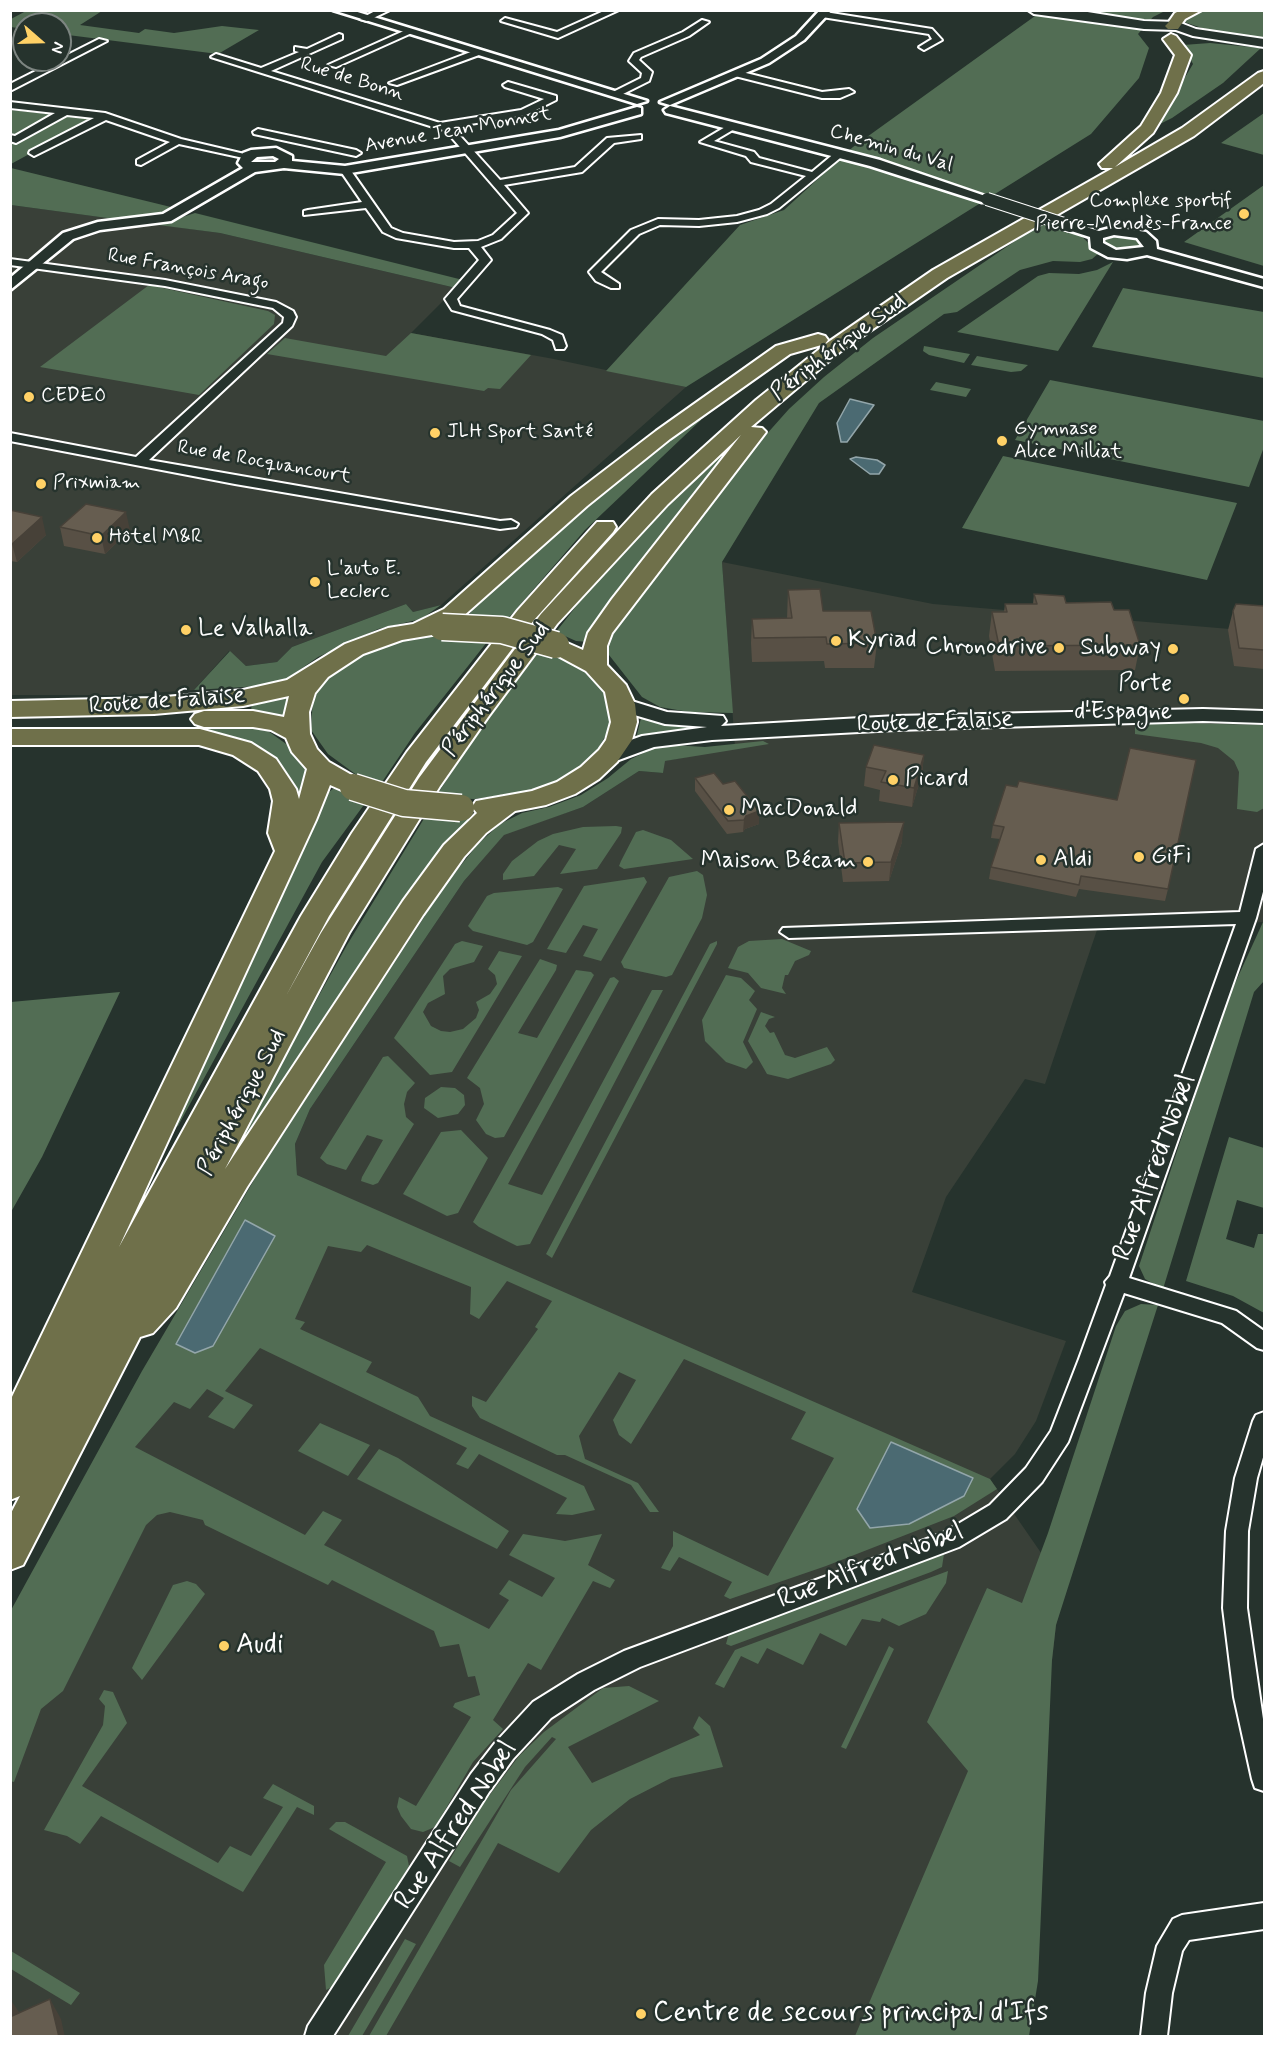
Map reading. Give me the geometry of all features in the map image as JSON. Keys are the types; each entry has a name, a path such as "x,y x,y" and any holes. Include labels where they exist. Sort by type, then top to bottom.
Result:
{"highway":[{"path":"1106,165 1147,129 1169,93 1183,55 1165,30 1180,16 1195,10"},
{"name":"Périphérique Sud","path":"10,1484 309,926 416,758 526,615 621,510 730,409 826,343 948,253 1106,165 1213,101 1264,56"},
{"name":"Périphérique Sud","path":"10,1553 265,1060 335,933 422,794 479,712 549,619 660,499 826,343 940,274 1188,132 1264,76"},
{"path":"431,628 452,614 579,501 663,435 783,350 826,343 825,364 799,386 736,453 620,604 600,633 596,646 596,666"},
{"path":"431,628 502,630 556,645 596,666 608,677 622,704 624,722 619,740 608,756 590,773 566,788 537,799 505,806 462,808 404,803 353,788 320,768 305,752 297,734 296,712 303,691 319,672 354,648 397,633 431,628"},
{"name":"Route de Falaise","path":"10,709 154,706 243,698 273,693 296,685 319,672"},
{"name":"Route de Falaise","path":"10,728 126,725 230,718 279,724 297,734"},
{"path":"10,737 151,735 200,737 242,749 267,765 283,789 286,801 282,833 287,853"},
{"path":"10,1436 39,1383 287,853 316,789 320,768"},
{"path":"114,1351 164,1298 236,1178 413,908 454,851 476,827 505,806"}],"main road":[{"path":"1035,11 1079,21 1264,43"},
{"name":"Route de Falaise","path":"622,704 665,718 696,721 1136,707 1264,708"},
{"name":"Route de Falaise","path":"608,756 650,741 712,734 896,723 1203,715 1264,717"}],"street":[{"path":"338,10 616,94 646,110 668,106"},
{"path":"364,19 386,10"},
{"path":"505,21 558,35 615,10"},
{"path":"826,13 932,32 937,40 924,47"},
{"name":"Avenue Jean Monnet","path":"250,162 270,168 280,158 345,170 560,133 668,106 738,74 790,46 826,13"},
{"path":"616,94 642,82 648,75 634,61 637,55 686,34 705,22"},
{"path":"333,65 409,32"},
{"path":"262,71 303,50 339,38"},
{"path":"10,88 102,41"},
{"path":"394,83 476,53"},
{"name":"Rue de Bonn","path":"216,57 450,129 523,213 496,237 473,245"},
{"path":"738,74 822,95 840,95 849,92"},
{"path":"442,125 523,112 553,98 508,86"},
{"path":"10,105 105,116 250,162"},
{"name":"Chemin du Val","path":"668,106 732,126 840,154 1098,235 1114,231 1141,235 1149,241 1151,248 1147,251"},
{"path":"10,138 16,140 66,111"},
{"path":"34,153 105,116"},
{"path":"732,126 705,142 750,154 755,160 813,176"},
{"path":"258,132 356,153"},
{"path":"498,183 578,170 611,140 637,137"},
{"path":"280,158 297,140"},
{"path":"141,162 178,141"},
{"path":"615,286 600,279 595,272 635,232 658,222 708,222 737,219 763,212 776,206 840,154"},
{"path":"10,286 68,236 98,226 166,218 250,162"},
{"path":"345,170 393,234 454,245 473,245 485,260 451,299 456,308 546,332 558,338 560,346"},
{"path":"308,213 369,204"},
{"path":"1098,235 1095,239 1096,246 1113,254 1127,255 1147,251 1264,283"},
{"name":"Rue François Arago","path":"10,262 165,283 276,305 287,311 290,317 288,324 141,461"},
{"path":"10,448 16,438"},
{"name":"Rue de Rocquancourt","path":"16,438 235,480 500,525 511,524"},
{"name":"Rue Alfred Nobel","path":"318,2037 480,1783 504,1751 542,1710 586,1682 632,1659 951,1540 998,1512 1034,1475 1060,1435 1090,1359 1115,1282 1247,918 1260,890 1264,849"},
{"path":"789,932 1247,918"},
{"path":"1115,1282 1228,1317 1264,1342"},
{"path":"1264,1421 1246,1478 1237,1531 1235,1608 1246,1697 1264,1779"},
{"path":"1154,2037 1159,1993 1170,1946 1182,1929 1264,1916"},
{"name":"Rue Alfred Nobel","path":"333,2037 378,1941"}],"shaded area":[{"path":"11,205 220,233 456,288 411,333 554,359 686,387 441,605 413,612 406,604 292,647 277,662 246,666 229,651 194,690 122,695 11,695"},
{"path":"722,562 933,604 1230,629 1264,613 1264,922 1097,930 1045,1084 1025,1079 946,1197 912,1292 1066,1341 1036,1421 1015,1454 990,1479 1066,1589 1056,1625 1052,1660 873,2036 11,2036 11,1646 110,1462 324,1187 297,1175 295,1144 310,1109 464,881 504,834 583,807 639,771 663,773 664,761 735,748"}],"green space":[{"path":"98,10 102,11 80,25 139,33 145,29 174,33 222,26 259,30 218,54 72,36 72,12 24,12"},
{"path":"1042,11 1165,11 1153,17 1138,34 1149,48 1139,78 1091,134 686,387 606,371 740,225 784,210 853,147"},
{"path":"1205,11 1264,11 1264,39 1214,32 1181,21 1186,16"},
{"path":"1210,43 1261,48 1223,83 1172,118 1156,126 1193,64 1183,45"},
{"path":"11,110 79,117 92,120 11,164"},
{"name":"Complexe sportif Pierre-Mendès-France","path":"1264,113 1264,155 1221,143"},
{"path":"11,168 175,208 156,216 122,220 11,205"},
{"name":"Complexe sportif Pierre-Mendès-France","path":"1264,185 1264,266 1184,242"},
{"path":"195,213 463,280 456,288 220,233 158,225"},
{"path":"1043,222 1077,232 1099,253 1092,259 1080,262 1053,261 1020,270 957,312 944,314 819,403 722,562 733,713 689,712 660,707 642,697 609,655 607,646 612,629 732,473 789,409 824,377 873,338"},
{"path":"1120,236 1137,239 1141,247 1117,250 1105,244 1106,239"},
{"path":"1113,262 1058,351 957,332 1038,276 1049,273 1079,274 1097,270"},
{"path":"149,285 268,311 275,315 274,324 199,395 40,367"},
{"path":"1123,288 1264,312 1264,378 1092,347"},
{"path":"411,333 531,355 500,389 488,388 484,391 267,354 285,338 386,356"},
{"path":"924,346 970,354 964,363 929,355 923,351"},
{"path":"977,356 1028,365 1021,371 1011,372 971,365"},
{"path":"1050,380 1264,421 1264,447 1249,487 1015,440"},
{"path":"936,382 971,389 966,397 930,390"},
{"path":"699,418 701,420 585,530 506,621 468,617 476,604 547,538 644,457"},
{"path":"744,433 589,642 576,641 556,632 595,582 655,517"},
{"path":"1003,456 1237,503 1207,580 962,528"},
{"path":"406,604 413,612 441,605 421,619 378,629 318,657 285,680 260,686 194,690 230,651 246,666 277,662 292,647"},
{"path":"431,634 491,637 415,733 380,785 358,776 328,754 311,730 313,697 322,682 358,655 407,638"},
{"path":"541,649 564,657 591,674 604,691 609,704 608,731 592,760 559,782 533,790 475,799 435,798 475,736"},
{"path":"288,696 283,716 251,711 252,703"},
{"path":"641,718 665,725 718,727 636,739"},
{"path":"1135,722 1264,725 1264,808 1257,812 1237,809 1239,772 1234,761 1218,748 1201,743 1135,734"},
{"path":"229,725 268,731 296,751 311,777 299,804 287,773 263,750 224,734 193,730 194,727"},
{"path":"763,741 769,744 665,761 663,773 639,771 583,807 504,835 464,881 310,1109 295,1144 297,1175 990,1479 997,1489 954,1516 826,1566 730,1599 724,1596 732,1582 679,1557 670,1571 661,1568 673,1546 673,1531 768,1576 834,1458 791,1439 806,1412 684,1359 631,1444 619,1435 613,1420 636,1380 619,1372 579,1436 585,1459 638,1483 659,1512 650,1512 631,1485 565,1455 557,1455 480,1418 472,1406 472,1396 486,1402 538,1329 535,1327 552,1301 507,1281 479,1319 470,1314 471,1287 367,1245 361,1252 328,1246 295,1319 305,1322 300,1329 372,1362 366,1372 418,1397 430,1416 584,1486 595,1510 572,1515 556,1514 567,1498 479,1454 468,1469 456,1464 467,1448 260,1348 225,1391 253,1405 234,1429 208,1417 224,1398 207,1389 190,1409 174,1402 135,1447 305,1535 323,1511 342,1520 324,1545 489,1629 509,1600 499,1594 509,1580 542,1597 555,1578 509,1555 523,1534 565,1541 602,1534 588,1565 615,1580 610,1588 593,1581 541,1670 528,1663 493,1720 503,1729 473,1762 435,1827 423,1832 411,1829 397,1807 399,1797 416,1806 471,1717 453,1707 455,1703 480,1695 475,1676 468,1677 459,1644 440,1647 434,1631 332,1580 328,1585 205,1525 203,1520 170,1512 157,1515 146,1525 63,1691 41,1709 14,1782 10,1781 10,1612 142,1371 264,1163 445,885 478,844 500,824 522,813 549,807 581,795 608,778 631,759 654,748 672,745 705,747"},
{"path":"333,789 340,789 366,802 322,862 178,1126 169,1130 326,794"},
{"path":"425,817 467,817 469,821 454,834 417,881 241,1148 236,1145 347,945"},
{"path":"583,827 622,827 621,833 597,869 560,874 576,849 559,845 534,876 503,880 503,874 512,861 538,841 553,834"},
{"path":"643,830 671,840 693,859 624,869 619,866 621,861 636,832"},
{"path":"697,871 703,875 707,895 702,918 672,975 666,977 624,968 621,962 669,877"},
{"path":"644,877 647,882 601,961 583,956 598,929 583,925 566,953 547,949 584,886"},
{"path":"558,887 563,889 533,942 527,945 473,931 468,926 487,896 494,893"},
{"path":"1263,922 1264,981 1254,992 1163,1289 1145,1279 1139,1266 1226,1003"},
{"path":"782,939 811,951 809,955 795,961 788,975 785,975 782,988 786,994 761,988 748,973 728,968 738,947 749,941"},
{"path":"462,941 483,946 474,962 450,969 443,976 445,994 428,1003 423,1012 431,1026 441,1031 450,1032 463,1029 476,1018 479,1010 476,1002 490,994 497,984 495,975 488,969 499,951 522,956 452,1072 430,1075 394,1038 455,944"},
{"path":"717,941 552,1258 546,1254 710,944"},
{"path":"540,959 557,965 556,970 518,1033 537,1038 576,970 591,972 594,975 504,1137 495,1138 486,1134 476,1120 484,1104 480,1088 467,1078"},
{"path":"726,975 741,978 755,991 749,1000 757,1009 743,1042 753,1062 746,1069 726,1062 705,1041 702,1020"},
{"path":"614,977 619,981 508,1184 542,1195 652,990 663,990 530,1244 517,1246 473,1222 610,978"},
{"path":"120,992 42,1157 11,1212 11,1002"},
{"path":"761,1012 775,1017 769,1019 765,1026 770,1033 774,1032 785,1055 795,1058 827,1047 835,1060 831,1064 788,1079 767,1074 748,1041"},
{"path":"388,1056 415,1083 407,1092 404,1104 406,1117 414,1124 378,1183 373,1185 361,1181 383,1140 367,1135 346,1170 327,1164 320,1158 383,1057"},
{"path":"441,1087 455,1088 464,1095 465,1105 458,1114 438,1118 424,1108 425,1098"},
{"path":"461,1130 488,1158 458,1213 447,1216 403,1194 441,1132"},
{"path":"1229,1137 1264,1148 1264,1208 1237,1200 1226,1239 1254,1248 1258,1234 1264,1234 1264,1313 1233,1296 1186,1281"},
{"path":"1141,1304 1158,1305 1056,1625 1052,1660 1038,1981 1029,2036 855,2036 968,1771 927,1722 987,1588 1022,1603 1048,1533 1116,1326 1125,1311"},
{"path":"320,1423 370,1445 348,1476 298,1451"},
{"path":"379,1449 398,1458 509,1531 497,1549 357,1479"},
{"path":"944,1554 942,1567 931,1572 731,1646 726,1644 729,1633"},
{"path":"948,1571 946,1583 926,1614 899,1626 882,1618 880,1622 862,1619 846,1646 820,1633 803,1665 767,1648 758,1664 741,1656 724,1688 715,1684 735,1650"},
{"path":"187,1581 196,1584 205,1594 142,1680 132,1668 173,1585"},
{"path":"889,1646 894,1649 846,1749 841,1747"},
{"path":"629,1686 659,1701 568,1747 592,1783 700,1735 693,1728 699,1716 710,1726 723,1767 671,1778 630,1799 591,1830 559,1873 498,1843 386,2036 369,2036 511,1790 556,1739 552,1737 525,1767 460,1867 449,1861 483,1804 519,1756 544,1732 603,1688"},
{"path":"104,1690 113,1692 127,1723 82,1786 218,1863 230,1846 251,1856 283,1807 263,1798 273,1784 314,1806 314,1815 297,1807 243,1892 101,1816 80,1844 67,1836 44,1830 103,1725 105,1706 99,1699"},
{"path":"336,1822 345,1822 407,1856 409,1866 338,1984 326,1990 324,1965 386,1862 329,1829"},
{"path":"405,1939 416,1944 362,2036 348,2036"},
{"path":"10,1951 80,1993 71,2005 11,1969"}],"water":[{"path":"850,399 874,405 847,442 841,442 837,423"},
{"path":"856,457 877,460 885,465 879,474 870,474 850,459"},
{"path":"245,1220 275,1236 213,1346 195,1353 176,1344"},
{"path":"891,1442 973,1478 964,1496 909,1524 870,1528 857,1509"}],"building":[{"path":"86,504 126,512 101,536 60,527"},
{"path":"10,510 42,517 12,544 10,544"},
{"path":"820,589 823,611 871,611 877,643 827,644 826,637 754,638 752,619 792,618 788,590"},
{"path":"1034,594 1064,596 1066,603 1111,602 1114,610 1129,610 1140,645 999,646 992,612 1007,612 1005,604 1037,604"},
{"path":"1236,604 1264,606 1264,650 1239,648 1233,611"},
{"path":"874,745 924,755 914,788 881,782 886,771 866,767"},
{"path":"1130,748 1196,760 1168,889 1081,876 1079,885 991,867 1004,827 993,825 1006,785 1017,787 1019,781 1117,800"},
{"path":"714,773 723,784 735,781 759,811 746,816 744,820 728,821 695,778"},
{"path":"904,822 891,862 845,863 839,823"},
{"path":"50,1999 59,2037 10,2037 10,2009 12,2016"}],"place":[{"name":"Complexe sportif Pierre-Mendès-France","path":"1244,214"},
{"name":"CEDEO","path":"29,397"},
{"name":"JLH Sport Santé","path":"435,433"},
{"name":"Gymnase Alice Milliat","path":"1002,441"},
{"name":"Prixmiam","path":"41,484"},
{"name":"Hôtel M&R","path":"97,538"},
{"name":"L'auto E. Leclerc","path":"315,582"},
{"name":"Le Valhalla","path":"186,630"},
{"name":"Kyriad","path":"836,641"},
{"name":"Chronodrive","path":"1059,648"},
{"name":"Subway","path":"1173,649"},
{"name":"Porte d'Espagne","path":"1184,699"},
{"name":"Picard","path":"893,780"},
{"name":"MacDonald","path":"729,810"},
{"name":"GiFi","path":"1139,857"},
{"name":"Aldi","path":"1041,860"},
{"name":"Maison Bécam","path":"868,862"},
{"name":"Audi","path":"224,1646"},
{"name":"Centre de secours principal d'Ifs","path":"641,2014"}]}
